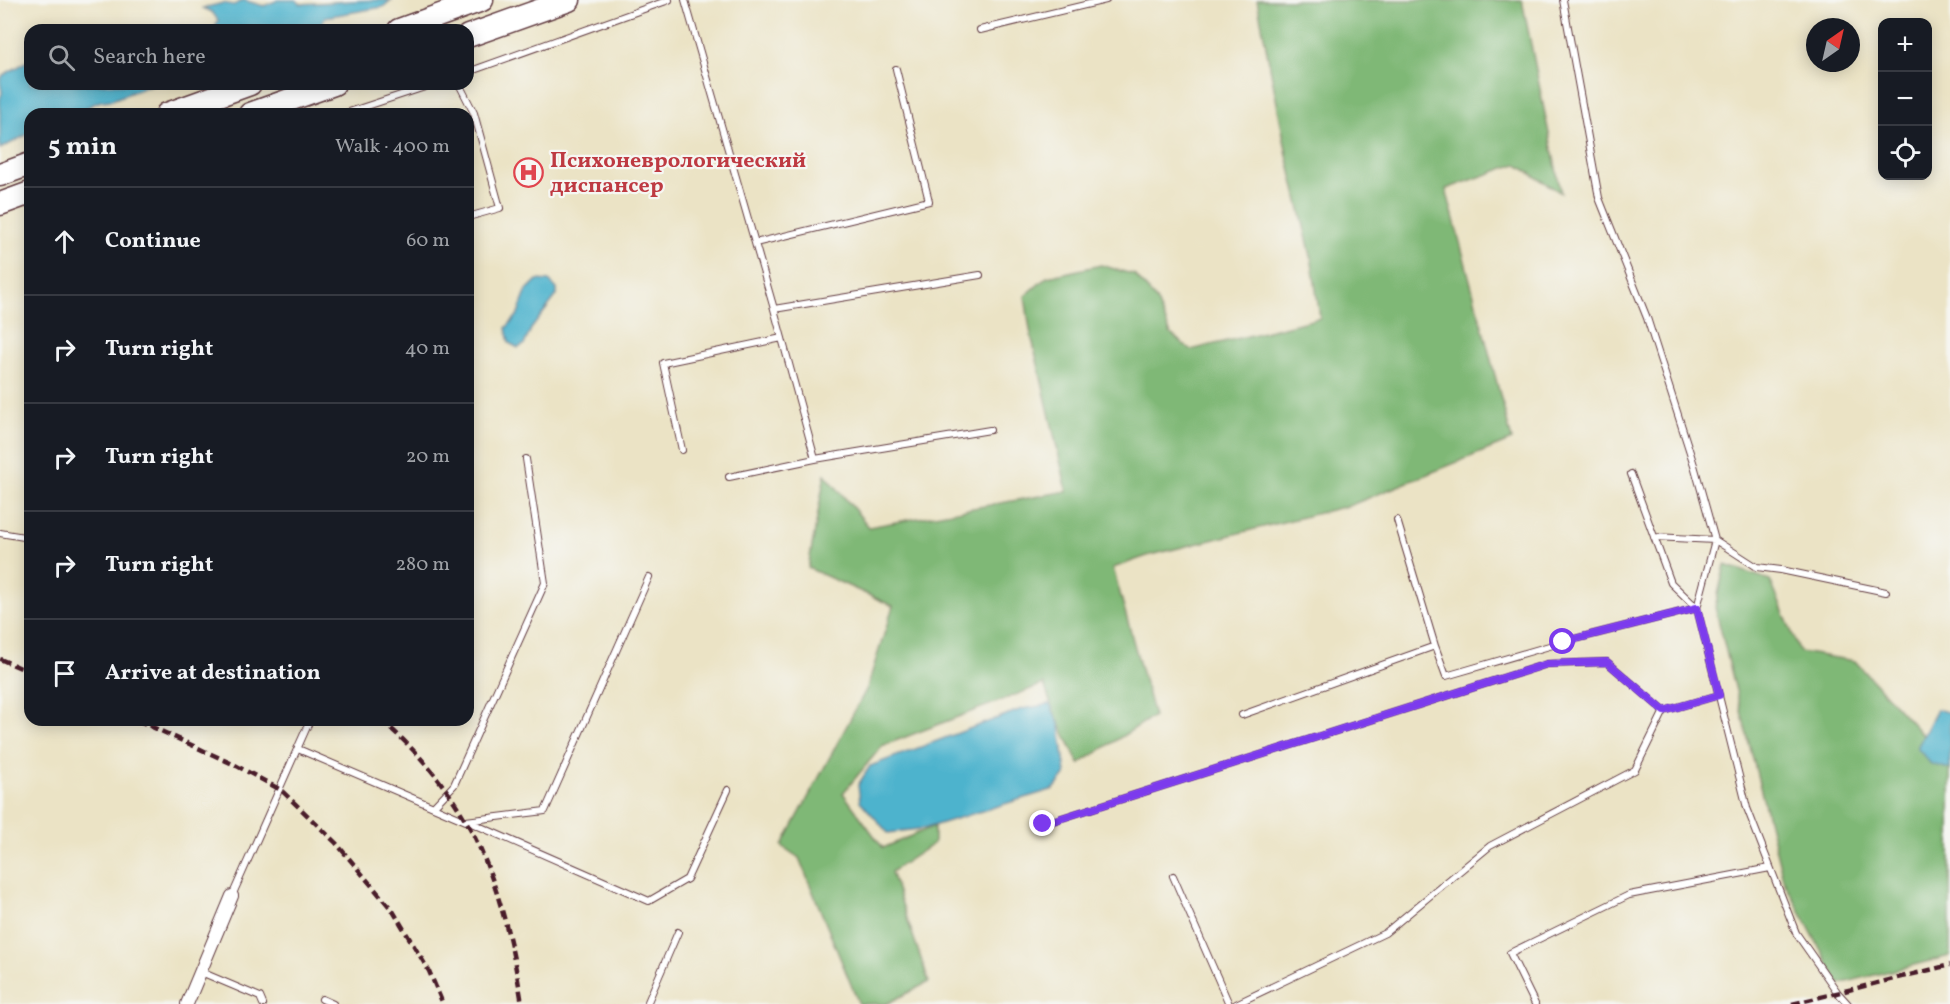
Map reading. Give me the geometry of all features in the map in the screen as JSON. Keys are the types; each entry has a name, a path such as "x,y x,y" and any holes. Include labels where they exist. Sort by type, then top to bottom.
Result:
{"highway":[{"path":"416,24 482,0"},
{"path":"474,34 569,0"},
{"path":"184,108 233,90"},
{"path":"267,108 317,90"},
{"path":"0,175 24,166"},
{"path":"0,204 24,195"}],"street":[{"path":"187,1004 232,896"}],"lane":[{"path":"474,70 669,0"},
{"path":"685,0 774,309 814,459"},
{"path":"980,30 1106,0"},
{"path":"1563,0 1599,198 1647,318 1694,465 1714,540 1697,608 1747,808 1796,933 1848,1004"},
{"path":"755,243 929,201 896,69"},
{"path":"361,108 416,90"},
{"path":"462,90 471,108"},
{"path":"474,113 500,208 474,215"},
{"path":"774,309 980,275"},
{"path":"682,450 663,363 782,338"},
{"path":"729,477 814,459 990,430"},
{"path":"434,806 453,785 545,583 526,459"},
{"path":"1631,474 1671,583 1697,608"},
{"path":"1397,520 1446,676 1563,642 1697,608"},
{"path":"0,533 24,537"},
{"path":"1654,537 1714,540 1757,567 1886,592"},
{"path":"466,820 545,811 649,577"},
{"path":"1242,715 1435,646"},
{"path":"1043,824 1547,664 1607,662 1664,711"},
{"path":"1236,1004 1385,933 1490,846 1635,770 1664,711 1719,695"},
{"path":"232,896 308,726"},
{"path":"298,749 649,901 687,879 728,790"},
{"path":"1535,1004 1510,953 1629,895 1770,868"},
{"path":"1173,876 1229,1004"},
{"path":"648,1004 678,932"},
{"path":"201,972 260,998 263,1004"},
{"path":"322,999 333,1004"}],"green space":[{"path":"1257,0 1522,0 1561,193 1516,164 1446,189 1512,440 1351,505 1147,556 1113,568 1154,716 1079,764 1053,710 1044,684 882,746 843,793 883,848 934,826 934,843 891,872 929,982 886,1004 859,1004 799,858 782,846 867,688 893,606 808,568 825,474 869,527 1067,491 1030,330 1025,296 1047,277 1101,265 1135,275 1156,300 1171,334 1191,350 1320,318 1311,256 1287,155"},
{"path":"1725,565 1770,580 1800,652 1855,661 1950,765 1950,956 1839,984 1783,879 1715,607"}],"water":[{"path":"243,0 264,6 278,0 296,0 301,4 391,0 383,7 325,17 322,24 216,24 218,20 212,12 203,8 223,3 234,5"},
{"path":"24,63 24,90 138,90 86,108 24,108 24,136 0,149 2,93 0,80 3,75"},
{"path":"537,280 549,281 557,289 557,295 531,329 524,345 518,348 509,343 506,328 517,316 527,290"},
{"path":"1050,704 1060,726 1066,774 1054,789 926,828 888,833 860,801 858,785 870,766 1022,709"},
{"path":"1937,709 1950,713 1950,769 1931,764 1917,748"}],"railway":[{"path":"0,659 24,669"},
{"path":"150,726 235,765 281,790 336,843 393,911 429,971 443,1004"},
{"path":"388,726 417,754 439,780 458,807 477,841 502,910 522,1004"},
{"path":"1792,1004 1950,965"}],"place":[{"name":"Психоневрологический диспансер","path":"529,172"}],"route":[{"path":"1043,824 1547,664 1607,662 1664,711 1719,695 1697,608 1563,642"}]}
